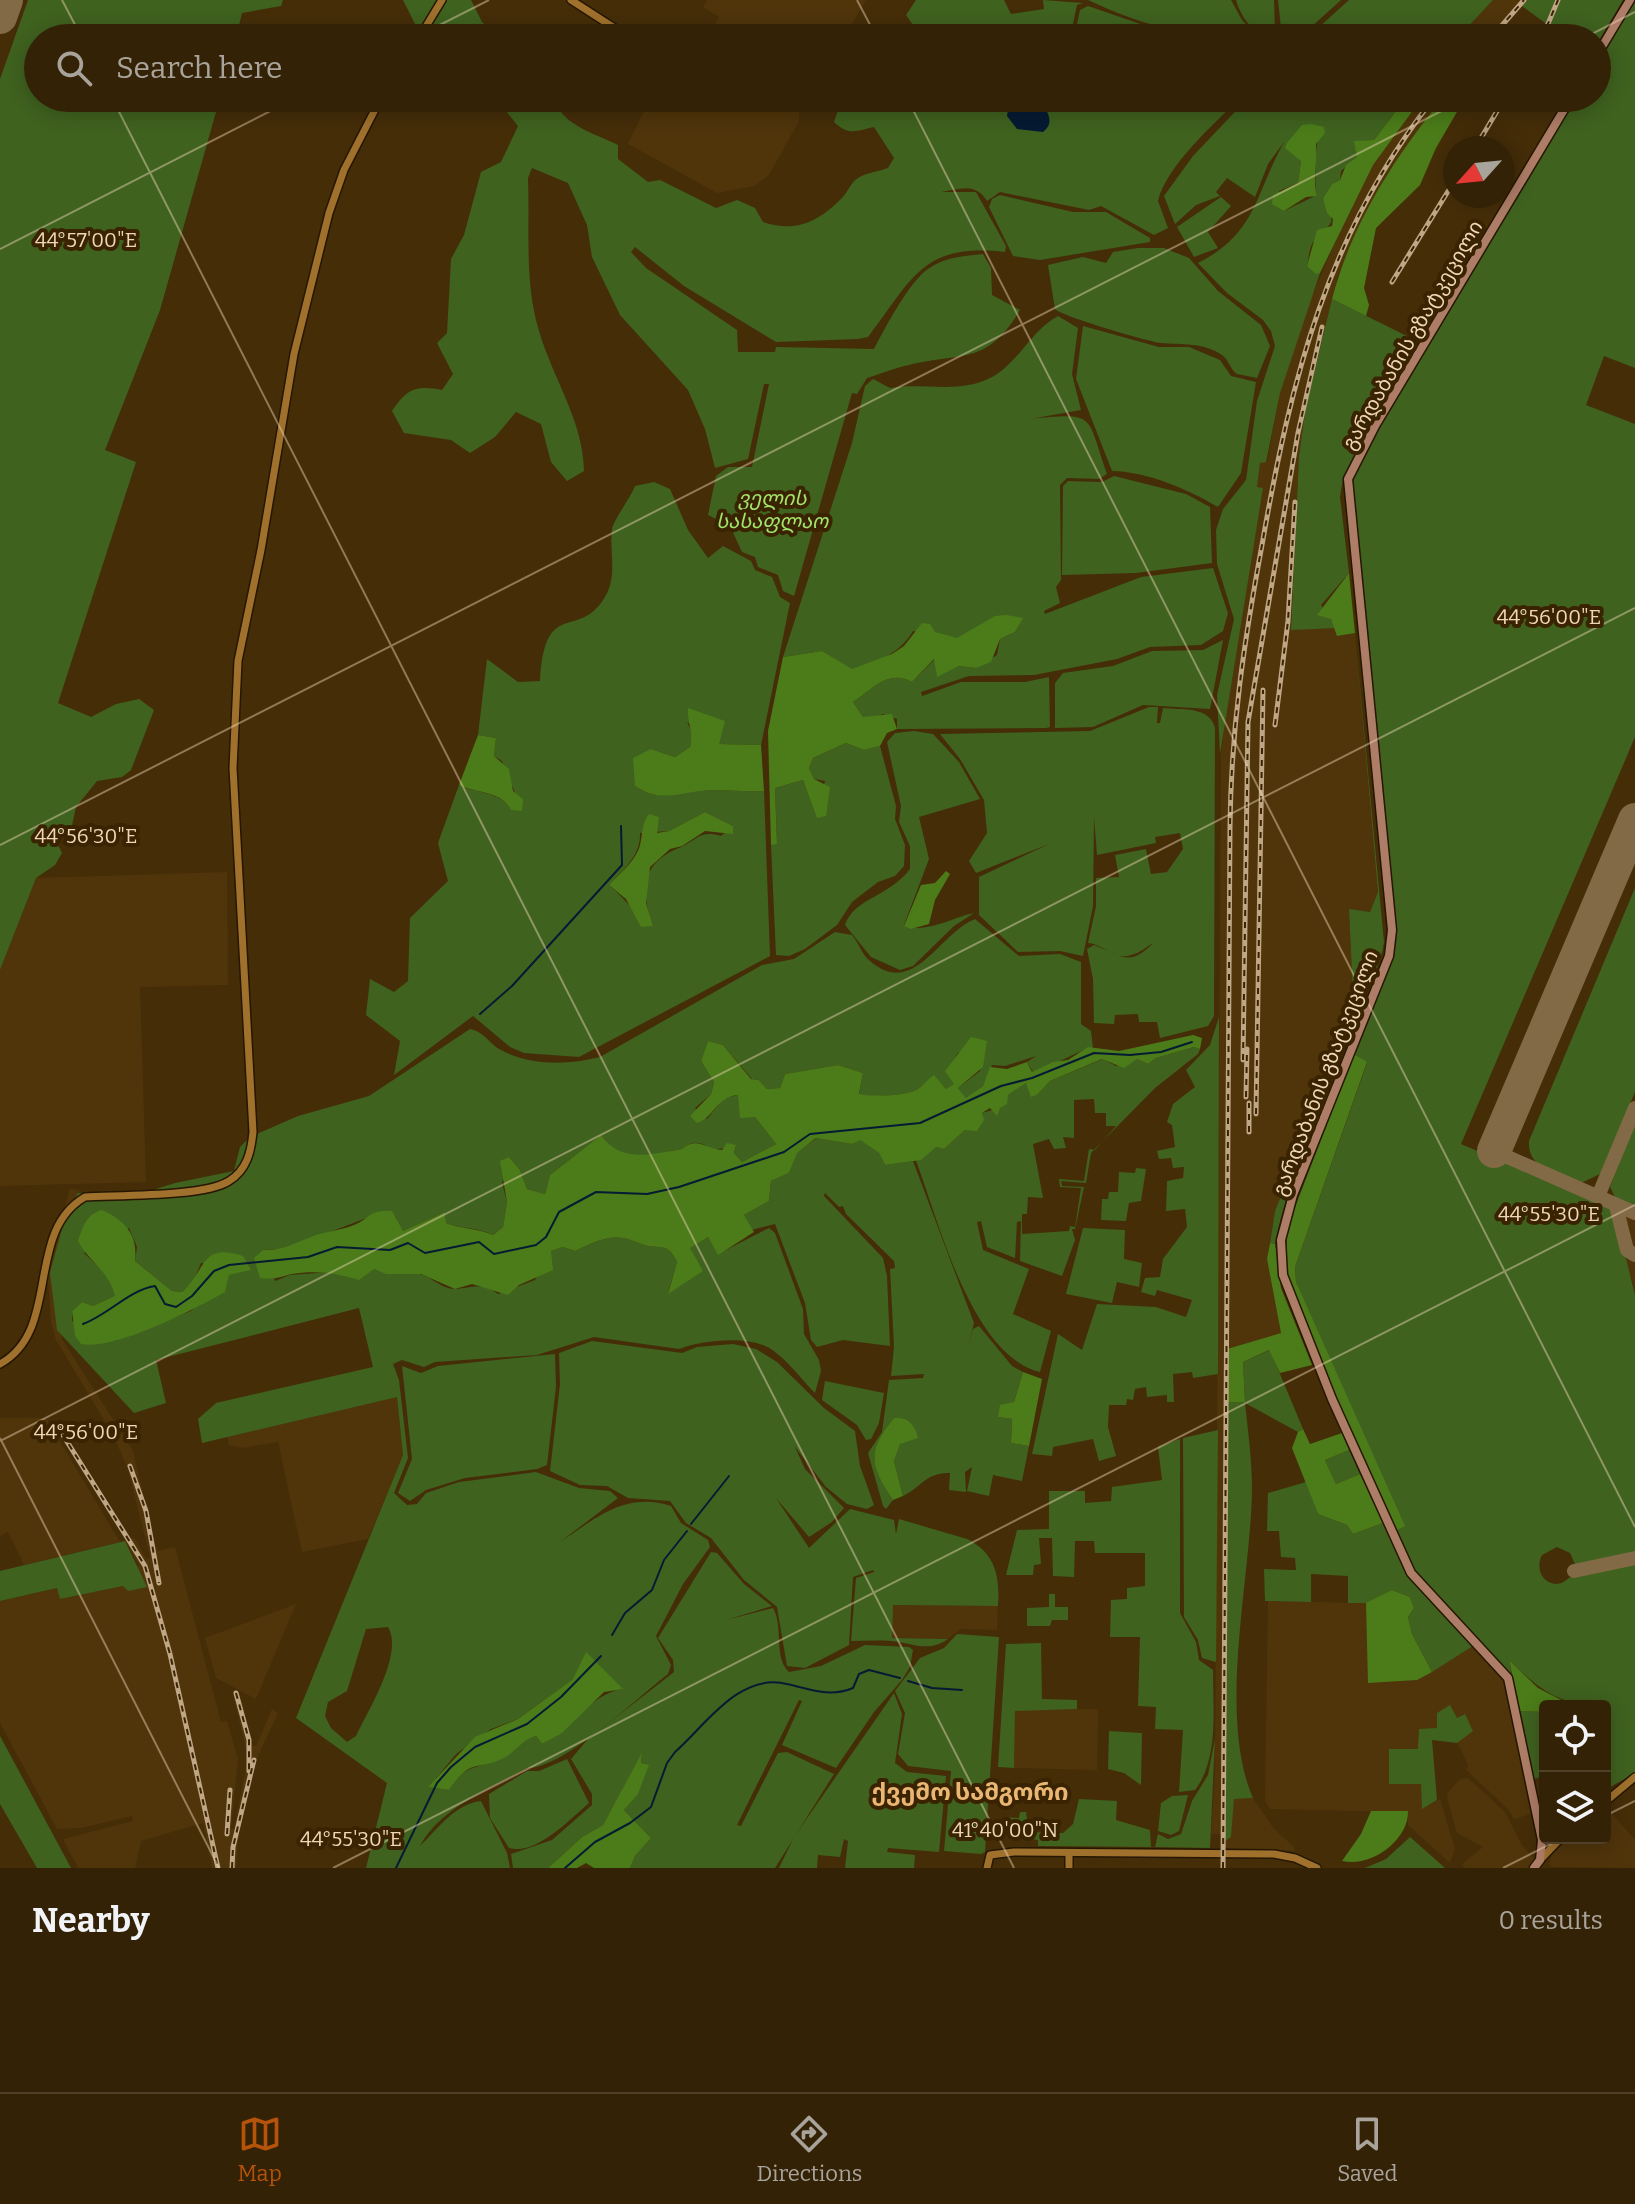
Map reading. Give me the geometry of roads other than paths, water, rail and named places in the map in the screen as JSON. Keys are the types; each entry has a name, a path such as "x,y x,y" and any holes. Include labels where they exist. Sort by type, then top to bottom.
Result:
{"main road":[{"path":"1611,32 1630,0"},
{"name":"გარდაბანის გზატკეცილი","path":"1539,1815 1508,1678 1422,1587 1405,1564 1293,1308 1280,1260 1281,1240 1293,1195 1389,956 1392,930 1348,479 1375,426 1563,112"},
{"name":"გარდაბანის გზატკეცილი","path":"1537,1864 1540,1844"}],"street":[{"path":"427,24 442,0"},
{"path":"571,0 608,24"},
{"path":"4,1361 27,1336 54,1234 69,1207 85,1197 210,1189 231,1180 248,1160 253,1132 233,768 238,661 261,550 294,354 329,213 344,170 374,112"},
{"path":"1611,1797 1635,1777"},
{"path":"1537,1864 1555,1844"},
{"path":"1069,1853 1069,1868"},
{"path":"987,1868 990,1855 1069,1853 1274,1854 1295,1858 1317,1868"}],"water":[{"path":"1008,112 1047,112 1049,125 1043,132 1017,129 1007,116"}],"waterway":[{"path":"480,1014 512,986 622,865 621,826"},
{"path":"83,1324 136,1292 155,1286 165,1304 176,1307 192,1296 214,1271 229,1265 308,1257 337,1247 390,1250 408,1243 425,1253 479,1242 494,1254 536,1245 546,1237 559,1212 596,1192 647,1194 679,1187 784,1152 810,1134 920,1123 1001,1086 1032,1078 1094,1053 1130,1055 1161,1052 1192,1042"},
{"path":"691,1524 729,1476"},
{"path":"612,1635 625,1613 652,1590 664,1560 687,1531"},
{"path":"396,1868 437,1783 451,1767 475,1747 527,1724 561,1697 601,1656"},
{"path":"565,1868 595,1842 630,1823 651,1807 667,1763 675,1752 738,1693 770,1682 820,1692 844,1691 853,1688 859,1674 869,1670 900,1678"},
{"path":"908,1681 932,1688 962,1690"}],"railway":[{"path":"1503,24 1524,0"},
{"path":"1548,24 1558,0"},
{"path":"1223,1868 1230,827 1240,685 1273,484 1301,366 1340,255 1366,201 1424,112"},
{"path":"1482,136 1497,112"},
{"path":"1392,282 1443,199"},
{"path":"1243,1060 1248,722 1298,433 1322,327"},
{"path":"1275,725 1288,621 1295,502"},
{"path":"1256,1114 1263,690"},
{"path":"1246,1097 1247,1049"},
{"path":"1249,1103 1249,1132"},
{"path":"56,1424 145,1566 170,1654 218,1868"},
{"path":"130,1466 146,1511 159,1583"},
{"path":"236,1693 249,1740 249,1771"},
{"path":"232,1868 233,1847 254,1760"},
{"path":"227,1834 230,1790"}],"district":[{"name":"ქვემო სამგორი","path":"970,1792"}],"park label":[{"name":"ველის სასაფლაო","path":"772,510"}]}
